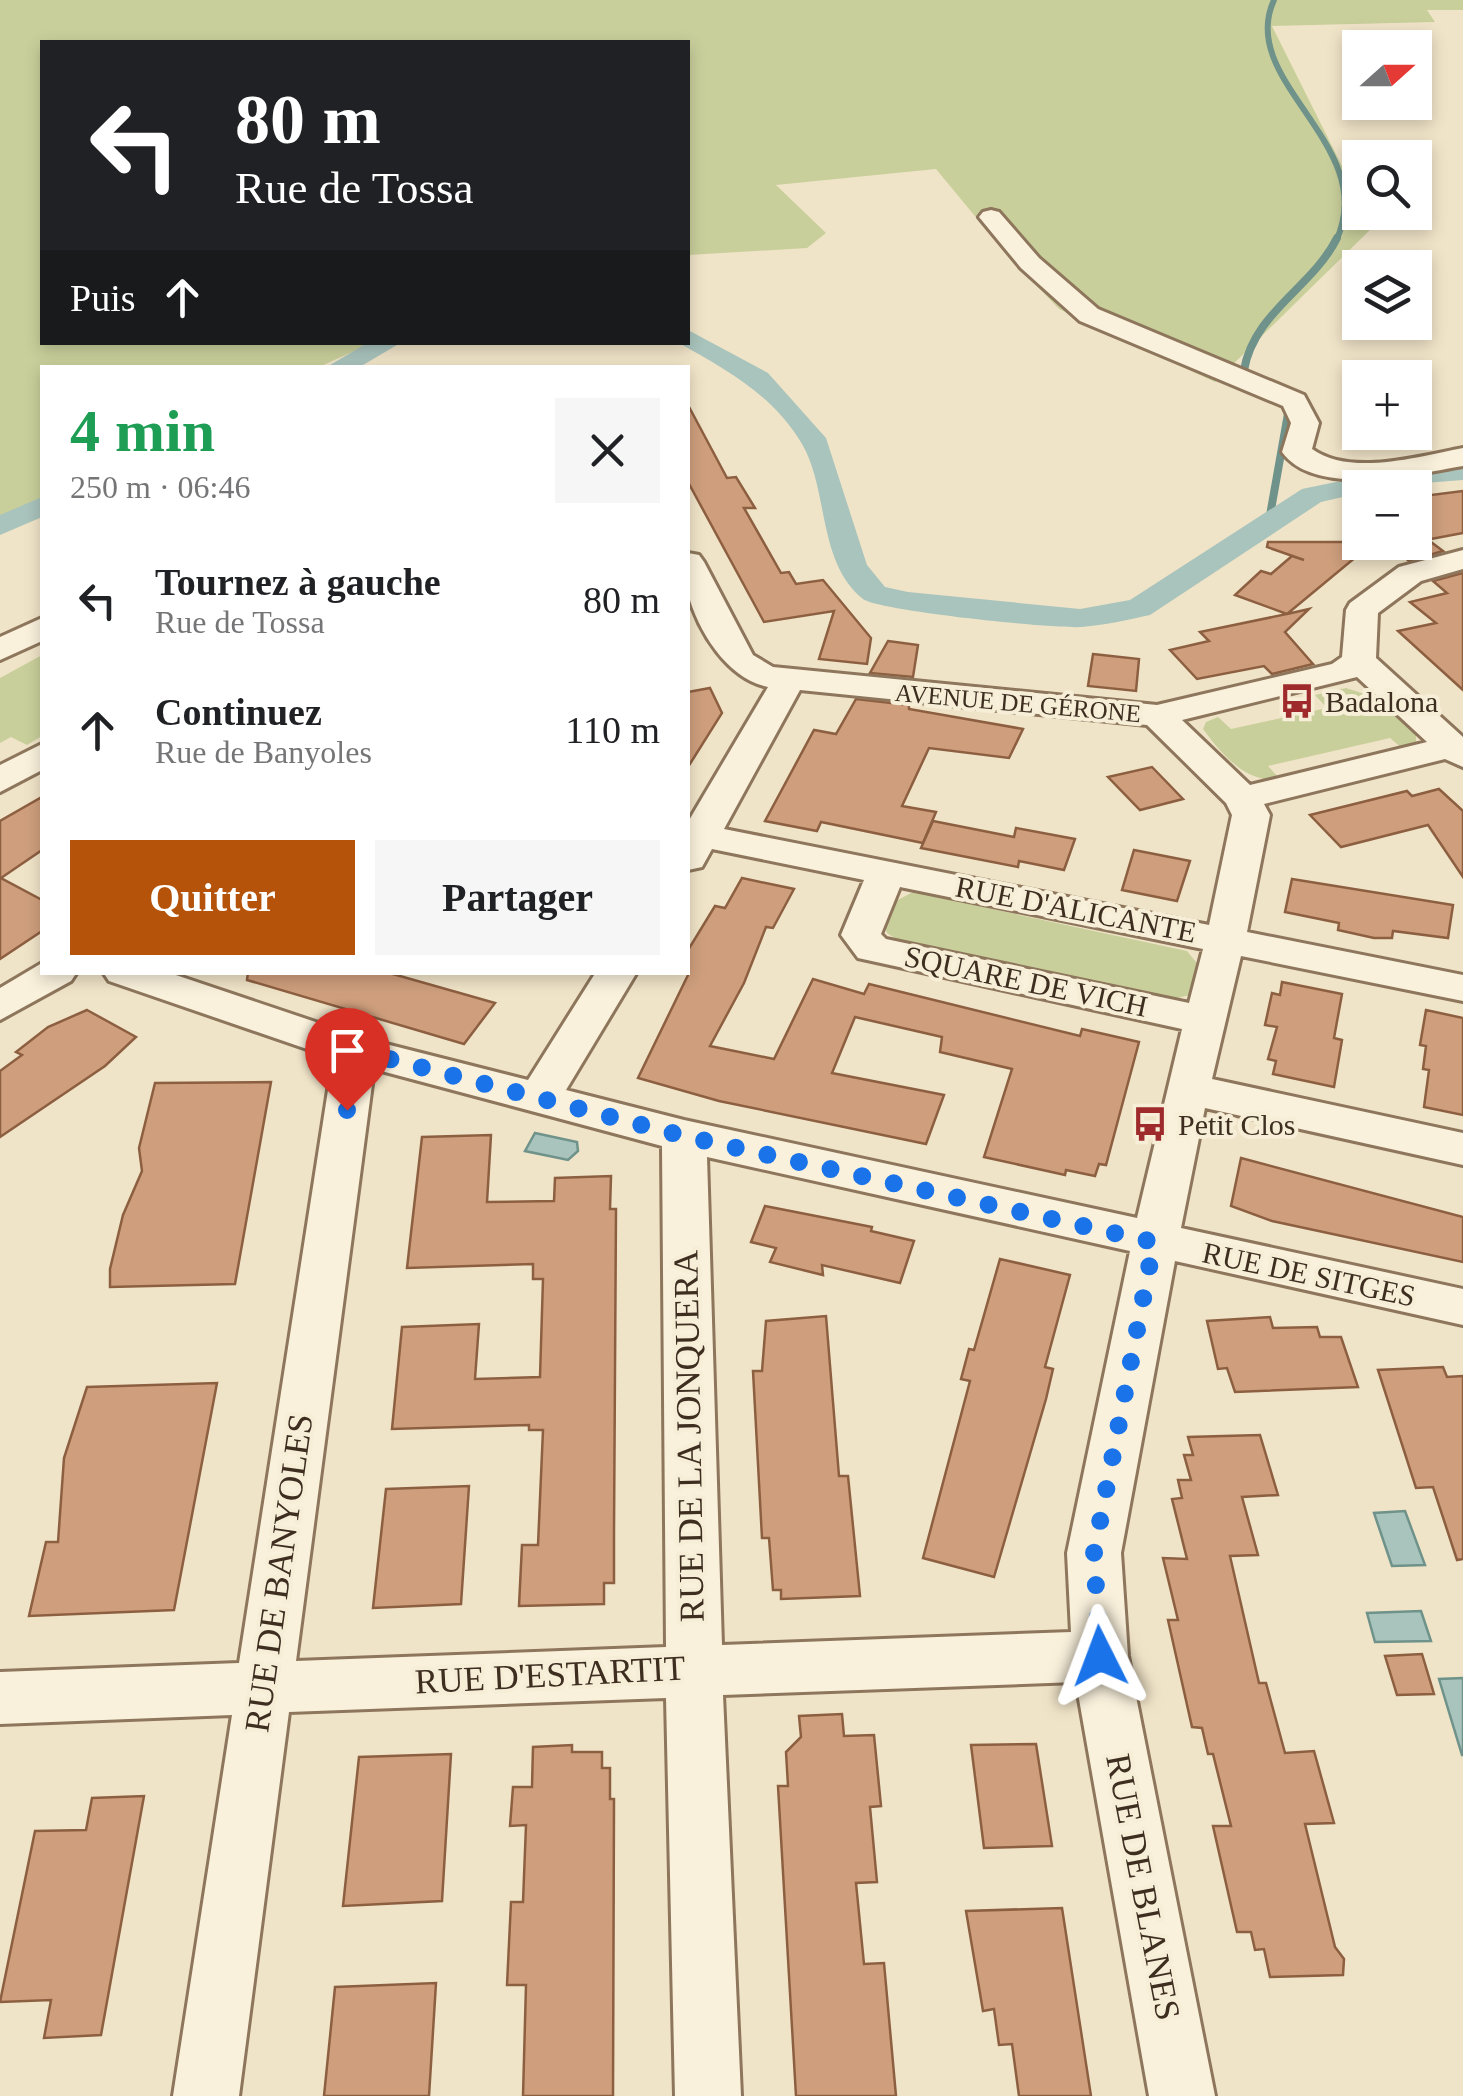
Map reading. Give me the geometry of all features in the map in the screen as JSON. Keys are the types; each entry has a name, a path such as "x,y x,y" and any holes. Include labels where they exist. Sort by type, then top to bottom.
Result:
{"street":[{"path":"991,217 1030,262 1089,315 1294,400 1305,423 1297,452 1318,468 1414,466 1463,458"},
{"path":"1457,752 1359,660 1362,610 1410,574 1463,559"},
{"name":"AVENUE DE GÉRONE","path":"690,566 739,660 764,676 788,681 1156,716 1344,671 1359,660"},
{"path":"0,650 40,629"},
{"path":"693,843 788,681"},
{"path":"1156,716 1242,798 1457,752"},
{"path":"0,781 40,756"},
{"name":"RUE DE BLANES","path":"1182,2096 1100,1656 1094,1553 1154,1242 1251,815 1242,798"},
{"name":"RUE D'ALICANTE","path":"693,843 887,872 1463,988"},
{"name":"SQUARE DE VICH","path":"887,872 861,936 872,949 1206,1020"},
{"path":"0,1006 53,975"},
{"path":"132,975 355,1050 540,1096 616,975"},
{"name":"RUE DE BANYOLES","path":"206,2096 355,1050"},
{"path":"1188,1089 1463,1149"},
{"name":"RUE DE SITGES","path":"540,1096 684,1136 1463,1307"},
{"name":"RUE DE LA JONQUERA","path":"684,1136 694,1668 708,2096"},
{"name":"RUE D'ESTARTIT","path":"0,1698 694,1668 1100,1656"}],"green space":[{"path":"0,0 1463,0 1463,10 1427,10 1435,22 1272,26 1342,166 1342,230 1370,230 1350,250 1342,250 1342,257 1215,382 1059,309 1007,255 936,169 776,185 826,233 807,248 690,255 690,40 40,40 40,345 368,345 323,365 40,365 40,501 0,520"},
{"path":"40,656 40,737 27,745 11,737 0,743 0,678"},
{"path":"1346,688 1374,697 1416,733 1416,746 1404,750 1390,738 1268,766 1281,780 1268,780 1236,766 1203,729 1206,722 1218,717 1231,729 1327,708 1315,695"},
{"path":"913,892 1187,951 1200,967 1194,994 1165,1001 899,941 887,933 883,920 892,903"}],"water":[{"path":"535,1133 577,1142 578,1151 568,1160 525,1151"},
{"path":"1405,1511 1425,1565 1392,1566 1374,1513"},
{"path":"1421,1611 1431,1641 1375,1642 1367,1613"},
{"path":"1463,1678 1463,1755 1462,1755 1439,1679"}],"building":[{"path":"690,409 727,478 736,477 755,508 744,508 781,573 789,572 796,584 823,580 871,638 867,664 819,659 834,611 764,622 690,486"},
{"path":"1463,491 1463,533 1432,539 1432,495"},
{"path":"1268,542 1342,542 1342,560 1352,560 1287,614 1235,595 1261,571 1271,574 1292,556 1304,560 1267,547"},
{"path":"1432,543 1443,551 1432,554"},
{"path":"1463,573 1463,690 1398,631 1436,623 1410,602 1447,593 1433,581"},
{"path":"1309,609 1285,632 1313,664 1272,674 1264,666 1197,679 1170,650 1209,641 1200,632"},
{"path":"888,641 918,645 913,677 870,673"},
{"path":"1093,654 1139,659 1136,691 1088,686"},
{"path":"710,688 722,713 690,764 690,692"},
{"path":"856,699 909,705 909,709 1023,729 1009,758 929,748 902,806 936,812 923,843 821,822 817,831 765,821 814,730 836,734"},
{"path":"1152,767 1183,799 1140,810 1108,777"},
{"path":"1439,789 1463,811 1463,877 1428,825 1341,847 1310,815 1407,791 1412,796"},
{"path":"40,798 40,851 1,878 40,899 40,932 0,959 0,821"},
{"path":"933,821 1014,837 1016,828 1075,839 1064,870 1019,861 1018,867 921,848"},
{"path":"1134,850 1190,861 1177,901 1122,890"},
{"path":"742,878 794,889 773,928 766,927 744,983 710,1046 774,1059 813,979 864,994 869,984 1080,1036 1082,1029 1139,1042 1106,1165 1099,1164 1095,1176 1066,1170 1065,1175 984,1157 1012,1069 940,1052 942,1037 855,1017 832,1073 944,1095 926,1144 719,1101 638,1078 690,975 690,947 715,906 725,908"},
{"path":"1292,879 1453,905 1448,938 1393,931 1392,938 1374,938 1338,930 1339,923 1285,912"},
{"path":"248,975 397,975 495,1003 464,1044 247,980"},
{"path":"1282,982 1342,994 1334,1038 1342,1040 1334,1087 1273,1074 1276,1061 1268,1059 1277,1027 1265,1025 1272,993 1280,995"},
{"path":"87,1010 136,1037 105,1066 0,1137 0,1071 22,1055 16,1052 48,1027"},
{"path":"1426,1010 1463,1018 1463,1115 1424,1107 1429,1070 1423,1069 1426,1046 1420,1045"},
{"path":"271,1082 235,1284 110,1287 110,1269 123,1215 142,1171 139,1148 155,1083"},
{"path":"491,1135 487,1202 554,1201 555,1178 611,1176 610,1209 616,1209 614,1583 604,1583 604,1604 519,1606 522,1545 538,1545 543,1430 529,1430 529,1425 392,1429 402,1327 479,1324 475,1379 540,1377 543,1279 533,1279 533,1264 407,1268 422,1137"},
{"path":"1241,1158 1463,1217 1463,1262 1272,1221 1231,1206"},
{"path":"765,1206 872,1227 871,1231 914,1241 900,1283 822,1265 823,1275 770,1262 776,1248 751,1242"},
{"path":"1000,1259 1070,1275 1045,1367 1053,1369 1046,1399 994,1577 923,1558 970,1381 961,1379 969,1349 974,1350"},
{"path":"826,1316 839,1476 848,1476 860,1596 781,1599 781,1590 773,1590 769,1538 762,1538 753,1371 762,1371 766,1321"},
{"path":"1270,1317 1273,1328 1317,1327 1320,1337 1341,1337 1358,1387 1235,1392 1227,1368 1218,1369 1207,1321"},
{"path":"1443,1367 1447,1377 1463,1376 1463,1559 1457,1560 1433,1487 1416,1488 1378,1370"},
{"path":"217,1383 174,1610 29,1616 46,1542 58,1542 64,1458 87,1387"},
{"path":"1260,1435 1278,1495 1242,1497 1258,1555 1230,1556 1259,1683 1266,1683 1285,1753 1314,1751 1334,1823 1305,1824 1335,1947 1344,1959 1343,1975 1270,1977 1264,1949 1255,1950 1251,1932 1237,1932 1213,1826 1231,1826 1213,1754 1208,1754 1202,1728 1192,1727 1168,1620 1178,1620 1163,1558 1187,1559 1172,1499 1182,1498 1178,1480 1191,1480 1184,1455 1193,1455 1188,1437"},
{"path":"469,1486 461,1604 373,1608 386,1489"},
{"path":"1422,1654 1434,1694 1397,1695 1385,1656"},
{"path":"842,1714 844,1736 874,1735 881,1806 870,1807 877,1882 856,1883 864,1964 884,1963 896,2096 796,2096 778,1786 788,1786 786,1752 801,1737 799,1716"},
{"path":"1036,1744 1052,1846 984,1848 971,1745"},
{"path":"572,1745 572,1752 602,1752 602,1768 610,1768 610,1799 614,1799 613,2096 523,2096 526,1985 507,1985 511,1902 523,1902 526,1825 510,1826 513,1787 532,1787 533,1747"},
{"path":"451,1754 442,1901 343,1906 359,1757"},
{"path":"144,1796 101,2035 44,2038 51,2000 0,2002 35,1831 86,1830 92,1798"},
{"path":"1062,1908 1091,2096 1019,2096 1012,2044 999,2045 994,2009 983,2011 966,1911"},
{"path":"436,1983 429,2096 324,2096 335,1987"}],"waterway":[{"path":"1274,0 1268,30 1274,59 1340,174 1345,206 1337,239"},
{"path":"1244,370 1259,332 1313,272 1337,239"},
{"path":"690,339 759,378 816,444 853,567 875,594 908,601 1080,618 1139,608 1312,495 1389,479 1463,472"},
{"path":"343,365 384,345"},
{"path":"1269,521 1289,408"},
{"path":"0,526 40,507"}],"place":[{"name":"Badalona","path":"1297,701"},
{"name":"Petit Clos","path":"1150,1124"}],"route":[{"path":"347,1110 355,1050 684,1136 1154,1242 1094,1553 1100,1656"}]}
